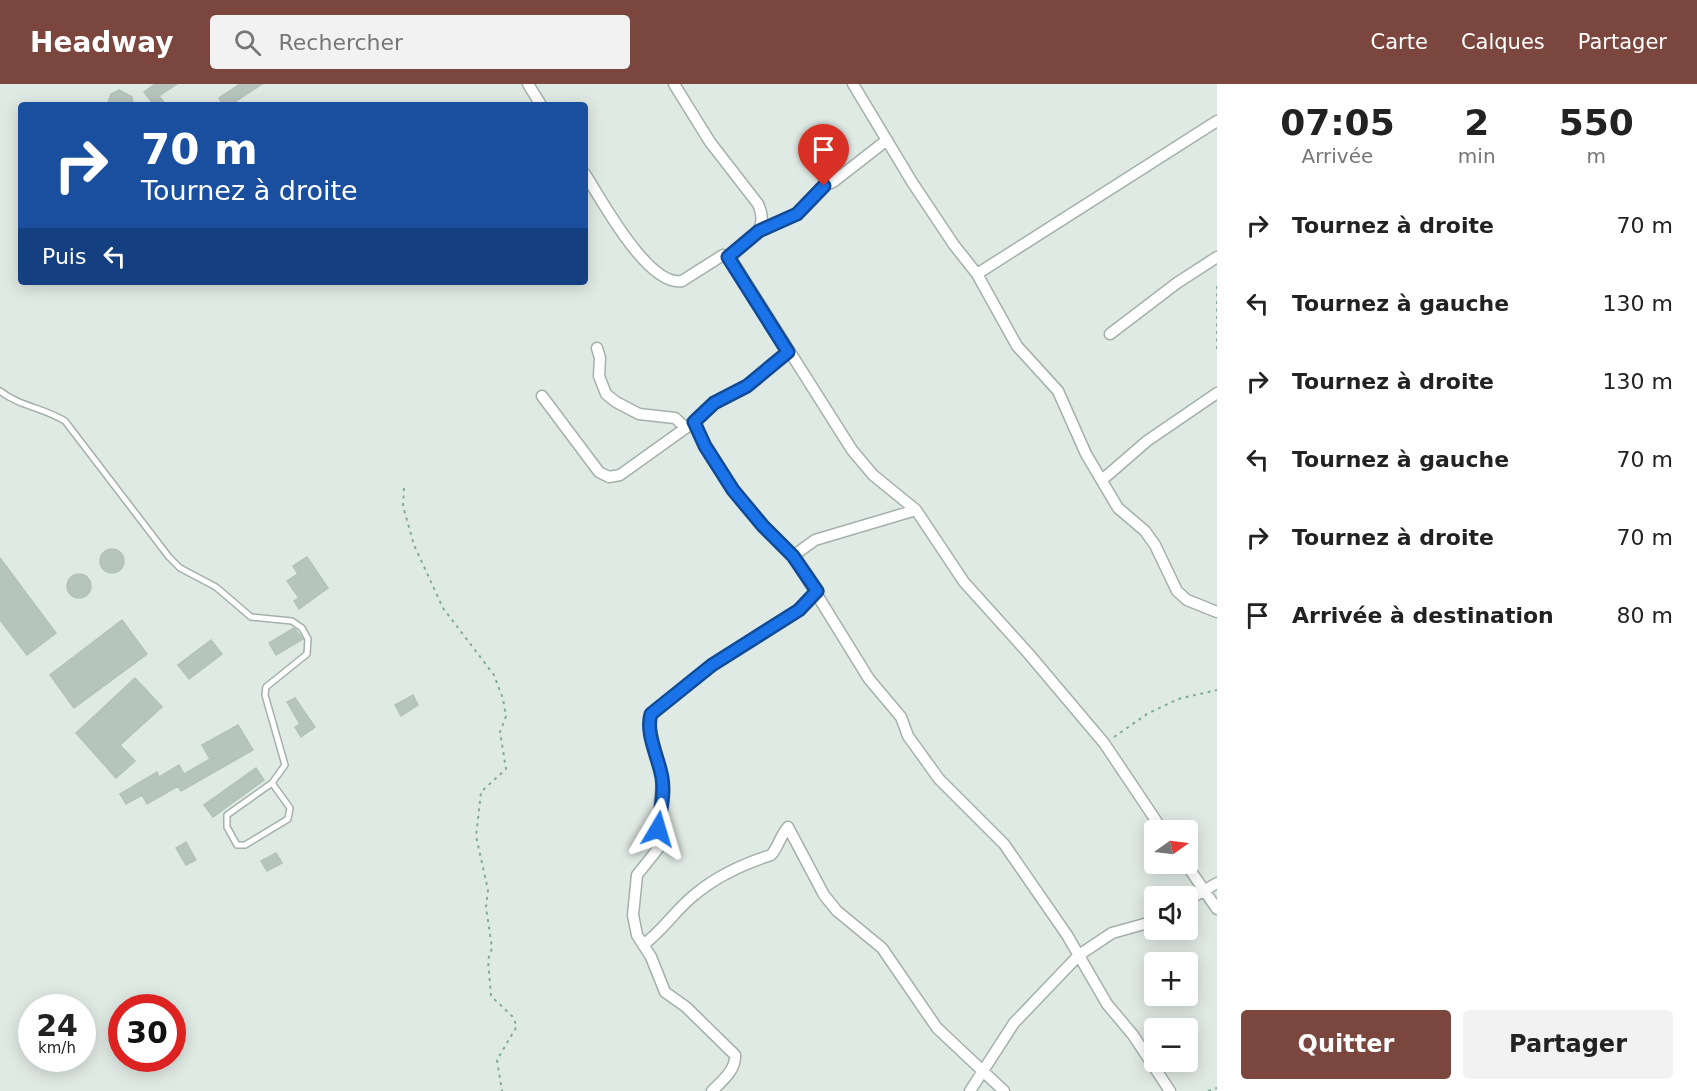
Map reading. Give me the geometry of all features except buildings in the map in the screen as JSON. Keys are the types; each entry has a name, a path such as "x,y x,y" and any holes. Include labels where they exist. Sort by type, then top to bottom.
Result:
{"street":[{"path":"528,84 539,102"},
{"path":"674,84 710,142 758,204 763,223 759,231"},
{"path":"859,86 887,140 954,245 977,274 1017,346 1058,391 1086,454 1118,508 1145,531 1155,545 1177,591 1187,600 1217,612"},
{"path":"977,274 1217,121"},
{"path":"588,179 634,252 650,267 670,279 682,281 716,257 728,257 759,231 797,214 824,186 833,182 887,140"},
{"path":"728,257 852,450 873,475 916,510 964,582 1028,652 1104,743 1156,820"},
{"path":"1110,334 1177,283 1217,258"},
{"path":"597,348 602,385 606,394 639,414 675,418 690,424 733,490 763,526 793,556 817,591 869,679 900,717 908,736 939,779 1004,844 1055,916 1107,1004 1133,1035 1170,1091"},
{"path":"542,396 599,472 609,477 620,475 690,424 714,403 742,389 788,352"},
{"path":"1102,480 1147,441 1217,393"},
{"path":"793,556 815,540 916,510"},
{"path":"712,1091 736,1063 735,1055 686,1007 665,992 637,935 633,915 637,874 661,845 658,829 662,779 649,722 651,714 712,665 799,610 817,591"},
{"path":"643,945 657,934 694,895 730,871 771,855 776,850 778,838 788,827 824,895 837,911 882,948 937,1028 1004,1091"},
{"path":"1193,874 1217,909"},
{"path":"1198,894 1217,883"},
{"path":"970,1091 984,1073 1014,1023 1078,956 1112,933 1144,924"}],"lane":[{"path":"0,391 31,406 50,412 65,421 169,557 180,568 216,587 251,617 292,621 302,628 308,639 307,654 266,687 265,695 285,765 272,783 228,815 227,827 237,845 245,845 288,819 290,808 272,783"}],"path":[{"path":"1217,286 1217,353"},
{"path":"404,488 403,506 414,545 443,608 494,675 506,716 500,732 506,769 481,792 476,836 488,890 486,907 492,948 488,960 491,996 512,1016 517,1026 497,1060 502,1091"},
{"path":"1104,743 1147,714 1168,704 1217,690"},
{"path":"1208,1091 1217,1088"}],"route":[{"path":"658,829 663,791 649,722 651,714 712,665 799,610 817,591 793,556 763,526 733,490 705,446 694,422 714,403 747,386 788,352 728,257 759,231 797,214 824,186"}]}
